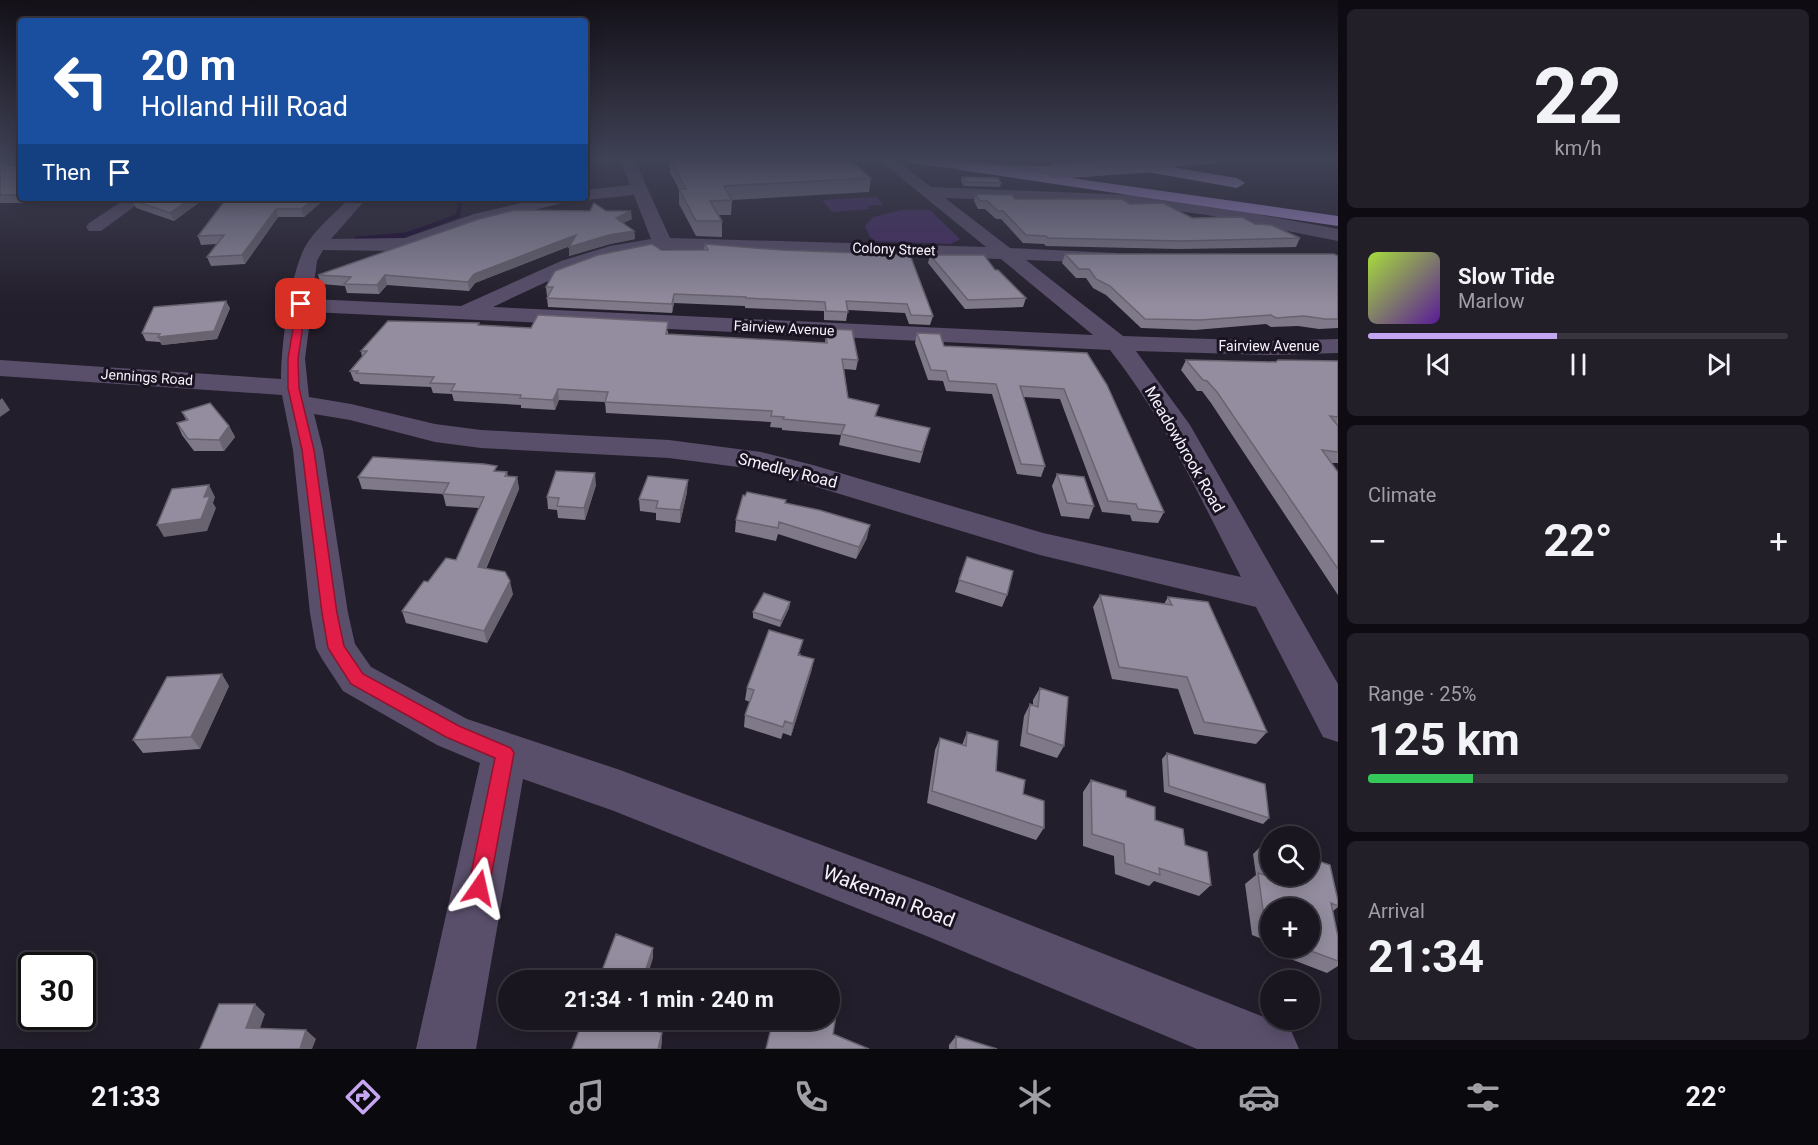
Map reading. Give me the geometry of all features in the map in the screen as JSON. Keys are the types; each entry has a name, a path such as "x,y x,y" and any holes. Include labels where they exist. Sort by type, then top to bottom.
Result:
{"highway":[{"path":"1248,208 1338,221"},
{"path":"1304,208 1338,214"}],"street":[{"path":"95,227 123,208"},
{"name":"Wakeman Road","path":"350,208 316,244 304,271 293,359 296,395 308,450 329,613 336,648 357,679 452,732 505,753 620,792 876,890 1269,1049"},
{"path":"316,244 393,245 408,243 474,219 522,208"},
{"path":"649,208 663,244"},
{"name":"Meadowbrook Road","path":"946,208 1117,342 1140,371 1176,425 1338,724"},
{"path":"1192,208 1338,236"},
{"name":"Colony Street","path":"462,313 588,259 619,250 663,244 696,243 1130,257"},
{"name":"Fairview Avenue","path":"301,304 1117,342 1270,348 1338,346"},
{"name":"Jennings Road","path":"0,368 296,395"},
{"name":"Smedley Road","path":"296,395 351,412 435,433 481,440 669,449 761,461 813,474 1040,544 1268,597"},
{"path":"446,1049 505,753"}],"shaded area":[{"path":"829,208 870,209 832,212"},
{"path":"901,210 930,210 960,239 951,244 875,241 870,237 865,226 873,217"}],"building":[{"path":"155,208 177,208 170,213"},
{"path":"219,208 302,208 276,209 242,255 207,257 224,235 198,236"},
{"path":"592,208 601,208 606,211 631,211 616,218 634,231 609,235 569,247 576,235 474,274 468,282 385,275 377,285 344,284 351,277 318,275 479,219 515,210 590,211"},
{"path":"689,208 714,208 722,221 696,221"},
{"path":"995,208 1173,208 1192,218 1242,217 1255,224 1271,225 1300,238 1182,241 1048,238 1026,235 1003,211"},
{"path":"652,244 661,250 708,250 705,244 781,250 910,255 933,316 911,315 907,304 846,301 848,312 826,311 825,302 746,297 674,294 672,304 547,298 553,287 546,287 555,271 598,255"},
{"path":"1065,254 1334,254 1338,256 1338,319 1304,316 1276,318 1271,315 1200,320 1145,319 1110,286 1096,279 1089,269 1079,269"},
{"path":"930,255 984,255 995,270 998,270 1026,298 968,300"},
{"path":"226,301 214,331 158,337 160,334 142,333 154,307"},
{"path":"538,315 668,322 666,334 827,343 826,329 852,330 858,360 842,359 848,398 879,405 875,416 930,428 922,452 841,434 845,425 783,419 784,417 771,416 772,411 605,402 608,392 558,389 553,400 520,398 521,395 451,391 455,384 430,383 434,377 350,371 367,351 361,351 388,321 479,323 478,325 531,328"},
{"path":"917,333 940,334 944,346 1087,353 1107,385 1164,512 1138,509 1136,504 1108,501 1064,389 1020,386 1045,466 1021,464 996,384 949,381 946,371 931,370"},
{"path":"1186,360 1338,361 1338,417 1330,416 1338,426 1338,452 1322,450 1338,472 1338,569 1217,392"},
{"path":"210,403 229,426 219,440 188,439 177,423 188,420 182,412"},
{"path":"373,457 484,464 497,466 494,471 507,472 505,476 517,477 478,567 505,572 510,581 484,631 402,611 424,581 428,582 446,558 456,560 484,497 443,494 449,483 358,477"},
{"path":"556,471 595,473 584,508 557,506 559,498 547,497"},
{"path":"1057,474 1084,477 1094,506 1067,503"},
{"path":"648,476 688,480 680,510 656,508 658,501 639,499"},
{"path":"209,485 204,497 210,496 201,519 157,525 172,489"},
{"path":"747,492 786,500 785,503 870,525 859,547 779,522 778,528 736,520 743,495 745,496"},
{"path":"967,557 1013,571 1007,595 959,580"},
{"path":"764,593 790,602 781,621 753,612"},
{"path":"1100,595 1172,605 1168,597 1208,602 1267,732 1204,722 1187,677 1119,667"},
{"path":"769,630 803,640 798,655 814,659 793,724 785,721 783,727 745,715 754,690 747,688"},
{"path":"222,674 191,737 133,740 167,677"},
{"path":"1040,688 1068,697 1064,746 1027,733 1030,704 1038,707"},
{"path":"967,732 998,741 996,771 1025,780 1023,794 1044,801 1044,828 932,791 940,738 966,746"},
{"path":"1167,753 1265,784 1269,818 1169,786"},
{"path":"1091,780 1126,791 1126,797 1155,807 1155,820 1183,829 1185,845 1207,852 1211,885 1159,868 1160,875 1125,863 1124,844 1092,834"},
{"path":"1320,862 1330,865 1338,901 1338,906 1331,903 1338,937 1338,961 1320,954 1320,898 1261,898 1258,873 1260,874 1260,886 1320,886"},
{"path":"616,934 653,948 646,970 602,970"},
{"path":"219,1004 255,1004 246,1028 306,1030 300,1049 200,1049"},
{"path":"579,1030 655,1030 662,1033 658,1049 572,1049"},
{"path":"771,1030 834,1030 833,1034 869,1049 766,1049"},
{"path":"956,1036 997,1049 956,1049"}],"waterway":[{"path":"404,235 458,216 459,208"},
{"path":"357,239 404,235"}],"route":[{"path":"301,304 293,359 294,388 308,450 329,613 336,648 357,679 452,732 505,753 479,888"}]}
